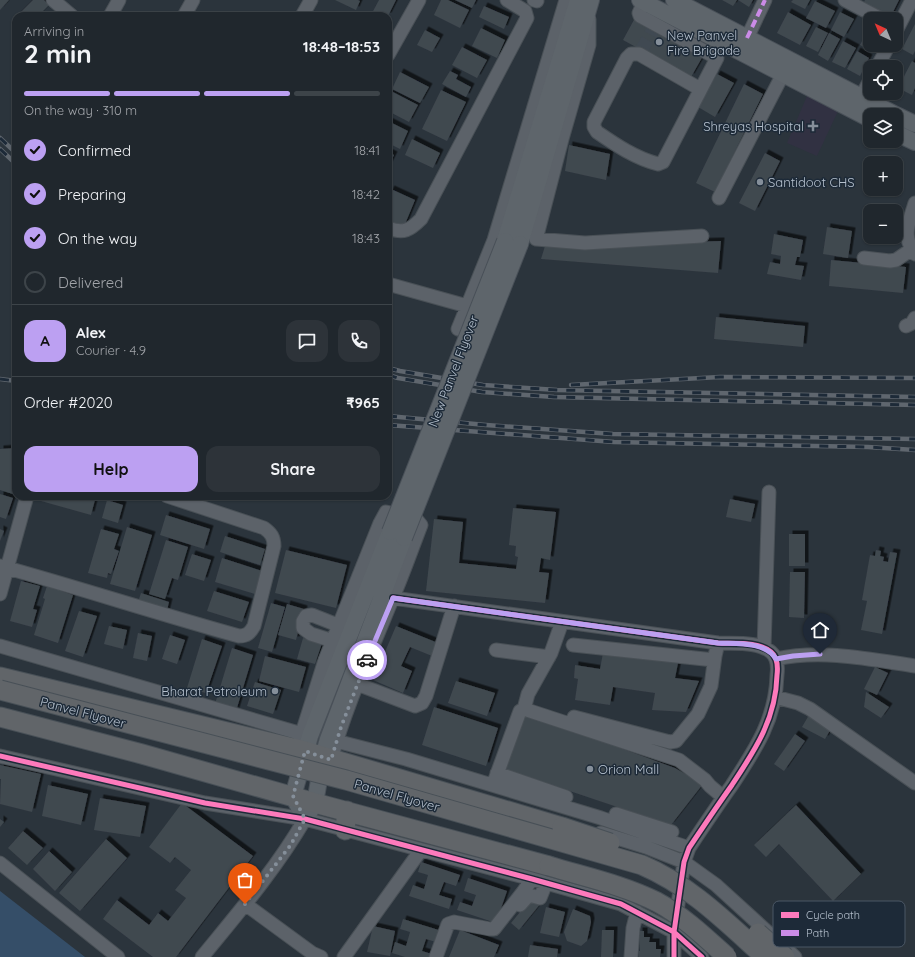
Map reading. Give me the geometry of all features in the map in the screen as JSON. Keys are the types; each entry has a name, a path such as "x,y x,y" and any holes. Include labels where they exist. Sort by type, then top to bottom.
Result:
{"highway":[{"path":"0,677 303,743 327,758 562,827 647,855 678,870 712,894 773,947"},
{"name":"Panvel Flyover","path":"0,690 346,780 642,865 688,890 706,904 765,957"},
{"name":"Panvel Flyover","path":"0,703 341,792 637,877 665,891 680,901 746,957"},
{"path":"0,717 142,754 347,811 548,874 632,891 658,903 689,924 727,957"},
{"path":"345,830 347,811"},
{"path":"773,947 785,957"}],"main road":[{"name":"New Panvel Flyover","path":"293,796 303,743 397,535 512,242 586,1"},
{"path":"659,13 747,38 857,104 863,111"},
{"path":"659,13 721,51 857,104 871,108"},
{"path":"903,118 915,124"},
{"path":"903,136 915,142"},
{"name":"New Panvel Flyover","path":"315,803 332,740 397,535"},
{"path":"293,796 305,819"},
{"path":"305,819 315,803"}],"street":[{"path":"53,0 67,12"},
{"path":"112,12 119,0"},
{"path":"186,12 193,0"},
{"path":"304,12 311,0"},
{"path":"392,48 419,0"},
{"path":"392,230 404,231 413,227 421,219 527,18 525,11 507,0"},
{"path":"458,329 494,240 566,0"},
{"path":"747,38 765,0"},
{"path":"845,0 868,12"},
{"path":"903,16 912,0"},
{"path":"586,1 589,45 562,139 536,239 585,243 702,236"},
{"path":"700,89 640,53 631,54 627,58 594,122 594,128 596,132 624,150 651,162 658,164 663,162 721,51"},
{"path":"719,198 783,74"},
{"path":"857,104 863,93"},
{"path":"864,258 890,261 896,260 913,251 909,245 906,231 915,203"},
{"path":"392,285 467,306"},
{"path":"764,648 769,492"},
{"path":"0,594 3,567 26,500"},
{"path":"3,567 62,583 182,620 239,636 245,636 254,626 274,546 274,538 270,532 264,528 179,500"},
{"path":"0,646 303,743 326,660 380,523 386,512 416,519 421,525 393,598 332,740 566,797"},
{"path":"393,598 718,643 753,645 764,648 772,653 776,659 778,668 775,697 768,725 757,747 689,848 684,862 674,932 674,957"},
{"path":"357,684 416,706 422,703 426,696 454,606"},
{"path":"333,641 311,634 303,628 303,621 306,616 312,616 340,626"},
{"path":"495,779 520,712 524,709 528,694 548,657 562,622"},
{"path":"575,624 573,648 714,660"},
{"path":"565,715 670,742 676,741 698,714 711,686 714,660 718,643"},
{"path":"496,650 548,657"},
{"path":"776,659 793,656 832,654 915,666"},
{"path":"775,697 798,703 810,710 915,783"},
{"path":"524,709 679,760 705,780 723,797"},
{"path":"0,756 205,803 305,819 532,879 548,874 637,912 674,932 702,957"},
{"path":"361,769 384,766 646,847 684,862 716,885 773,937"},
{"path":"495,779 601,818 672,832"},
{"path":"604,810 672,832 689,848"},
{"path":"202,957 290,846 305,819"},
{"path":"344,957 421,850"},
{"path":"0,864 118,957"},
{"path":"508,919 529,895 540,898 548,874"},
{"path":"436,957 448,924 454,922 494,929 532,879"},
{"path":"245,904 312,953 321,957"},
{"path":"631,957 637,912"},
{"path":"784,947 795,957"}],"shaded area":[{"name":"Shreyas Hospital","path":"807,96 839,109 817,156 787,143"},
{"path":"0,891 85,957 0,957"}],"building":[{"path":"0,0 9,0 0,10"},
{"path":"33,0 44,0 49,5 42,12 21,12"},
{"path":"335,0 358,0 360,1 356,10"},
{"path":"379,0 396,0 390,12 373,12"},
{"path":"441,0 448,0 469,10 460,28 434,15"},
{"path":"455,0 476,0 472,8"},
{"path":"722,0 737,0 733,6"},
{"path":"738,0 753,0 749,7"},
{"path":"793,0 810,0 805,9 791,2"},
{"path":"865,0 899,0 893,12 878,12 863,4"},
{"path":"815,1 835,11 826,28 806,18"},
{"path":"484,6 509,17 504,29 479,17"},
{"path":"788,12 811,25 800,45 777,33"},
{"path":"840,12 854,19 844,37 831,30"},
{"path":"635,18 703,56 691,77 623,40"},
{"path":"915,24 915,51 913,55 903,50"},
{"path":"816,27 828,33 818,52 806,46"},
{"path":"481,28 505,40 497,58 472,46"},
{"path":"425,30 440,38 432,52 417,45"},
{"path":"829,33 840,39 828,61 818,55"},
{"path":"863,39 863,46 860,45"},
{"path":"843,41 856,48 845,68 832,62"},
{"path":"462,47 487,60 477,78 452,65"},
{"path":"857,51 869,58 868,60 863,60 863,70 860,76 847,69"},
{"path":"912,61 915,63 915,88 912,95 903,90 903,78"},
{"path":"450,71 458,75 456,79 471,87 466,97 442,84"},
{"path":"400,72 429,87 420,103 392,89"},
{"path":"717,74 734,83 715,117 698,107"},
{"path":"744,84 763,94 715,192 696,183"},
{"path":"441,90 466,102 447,141 422,129"},
{"path":"392,92 418,105 409,122 392,113"},
{"path":"392,123 408,131 400,149 392,145"},
{"path":"412,139 440,153 433,168 405,155"},
{"path":"569,145 610,154 606,180 565,171"},
{"name":"Santidoot CHS","path":"765,153 780,161 755,211 739,203"},
{"path":"392,189 415,200 403,229 392,224"},
{"path":"827,227 852,231 848,258 823,254"},
{"path":"774,234 803,240 800,257 797,257 795,265 804,266 801,280 767,274 770,262 780,264 781,256 771,254"},
{"path":"721,241 718,273 541,259 545,246"},
{"path":"831,260 906,267 903,293 829,286"},
{"path":"716,317 805,326 803,347 714,339"},
{"path":"12,448 12,494 0,490 0,449"},
{"path":"0,494 12,498 12,500 6,519 0,517"},
{"path":"730,499 755,504 751,522 726,517"},
{"path":"41,500 95,500 91,515"},
{"path":"107,500 123,505 118,523 102,518"},
{"path":"513,508 556,512 550,560 541,558 539,572 549,573 545,603 426,591 434,519 463,522 459,563 516,569 518,557 515,556 516,546 509,545"},
{"path":"166,515 210,529 204,549 160,535"},
{"path":"127,527 152,535 135,591 110,584"},
{"path":"0,529 4,531 0,541"},
{"path":"101,529 119,534 114,549 119,551 111,574 108,573 107,578 88,573"},
{"path":"789,534 805,534 805,566 789,566"},
{"path":"225,536 265,549 260,565 220,552"},
{"path":"166,540 188,547 178,580 172,578 165,599 149,594"},
{"path":"286,550 347,565 336,608 275,593"},
{"path":"876,550 881,551 880,556 884,557 883,561 888,562 890,552 897,553 882,634 861,630 867,601 862,600 870,555 875,556"},
{"path":"192,554 211,560 204,581 185,575"},
{"path":"222,558 262,571 255,594 215,582"},
{"path":"790,572 805,572 804,618 789,617"},
{"path":"21,581 40,586 33,609 37,610 32,627 10,621"},
{"path":"47,586 73,595 58,643 34,635 45,599 43,598"},
{"path":"214,591 249,602 242,622 207,611"},
{"path":"141,593 169,602 166,614 137,605"},
{"path":"271,603 285,607 272,652 258,648"},
{"path":"287,604 304,609 296,640 278,635"},
{"path":"79,611 97,616 83,657 65,651"},
{"path":"109,626 127,630 123,649 104,644"},
{"path":"396,626 438,643 432,656 410,647 401,666 412,671 403,693 373,680"},
{"path":"138,633 152,636 147,661 133,658"},
{"path":"170,635 185,640 177,664 162,659"},
{"path":"303,638 322,643 315,664 297,659"},
{"path":"202,639 222,646 206,693 187,688"},
{"path":"232,648 253,655 236,711 215,704"},
{"path":"603,653 678,663 675,678 699,681 686,712 652,710 655,693 613,687 610,705 575,700 578,679 574,678 575,665 600,669"},
{"path":"265,656 306,667 299,692 259,681"},
{"path":"875,667 888,673 877,695 864,689"},
{"path":"456,681 495,693 487,716 448,703"},
{"path":"255,682 281,690 273,714 247,706"},
{"path":"866,692 889,707 881,718 864,707"},
{"path":"434,707 498,728 486,766 422,745"},
{"name":"Orion Mall","path":"525,713 675,768 703,784 671,825 504,769"},
{"path":"809,715 832,727 825,739 802,727"},
{"path":"795,734 805,741 784,771 774,764"},
{"path":"0,765 41,774 32,812 0,804"},
{"path":"48,785 88,794 81,825 42,816"},
{"path":"100,798 146,806 140,837 94,830"},
{"path":"182,803 253,856 176,957 153,957 103,919 117,900 149,925 158,913 168,921 186,898 175,890 191,870 175,857 170,863 149,847"},
{"path":"796,805 861,874 833,901 779,844 766,857 754,845"},
{"path":"0,819 4,822 0,827"},
{"path":"23,831 43,848 27,865 8,848"},
{"path":"106,839 127,858 80,911 59,893"},
{"path":"49,851 72,872 55,891 33,869"},
{"path":"421,862 460,875 456,886 444,882 439,895 452,899 449,909 409,896 413,885 424,889 428,875 418,872"},
{"path":"468,878 507,891 496,923 457,910 460,902 472,906 476,895 464,891"},
{"path":"533,896 541,903 519,930 511,923"},
{"path":"546,907 565,912 559,937 540,933"},
{"path":"573,909 590,916 591,922 587,941 581,946 567,941 564,932"},
{"path":"403,919 442,931 439,943 426,939 422,951 435,955 434,957 405,957 392,953 395,942 406,946 410,932 400,929"},
{"path":"373,926 395,931 390,956 367,952"},
{"path":"460,930 499,945 494,957 449,957"},
{"path":"602,930 614,930 613,957 601,957"},
{"path":"639,931 644,931 644,937 650,937 649,942 656,942 656,949 661,949 660,957 639,957"},
{"path":"530,945 558,949 557,957 528,957"}],"tunnel":[{"path":"641,51 654,28"}],"railway":[{"path":"0,138 12,149"},
{"path":"0,149 12,160"},
{"path":"392,369 483,385 557,390 915,397"},
{"path":"392,376 482,392 554,397 915,405"},
{"path":"571,385 720,377 915,378"},
{"path":"0,379 12,380"},
{"path":"392,416 613,434 915,439"},
{"path":"392,425 614,442 868,447 915,450"}],"marked path":[{"path":"747,38 765,0"}],"cycle path":[{"path":"393,598 718,643 753,645 766,648 773,654 776,659 777,666 776,691 773,706 763,733 740,772 689,848 684,862 674,932 674,957"},
{"path":"0,756 205,803 305,819 621,904 674,932 702,957"}],"way so far":[{"path":"245,904 290,846 305,819 293,796 305,751 331,760 341,727 367,660"}],"place":[{"name":"New Panvel Fire Brigade","path":"659,42"},
{"name":"Shreyas Hospital","path":"813,126"},
{"name":"Santidoot CHS","path":"760,182"},
{"name":"Bharat Petroleum","path":"275,691"},
{"name":"Orion Mall","path":"590,769"}],"route":[{"path":"367,660 393,598 718,643 753,645 764,648 772,653 776,659 807,654 820,654"}]}
